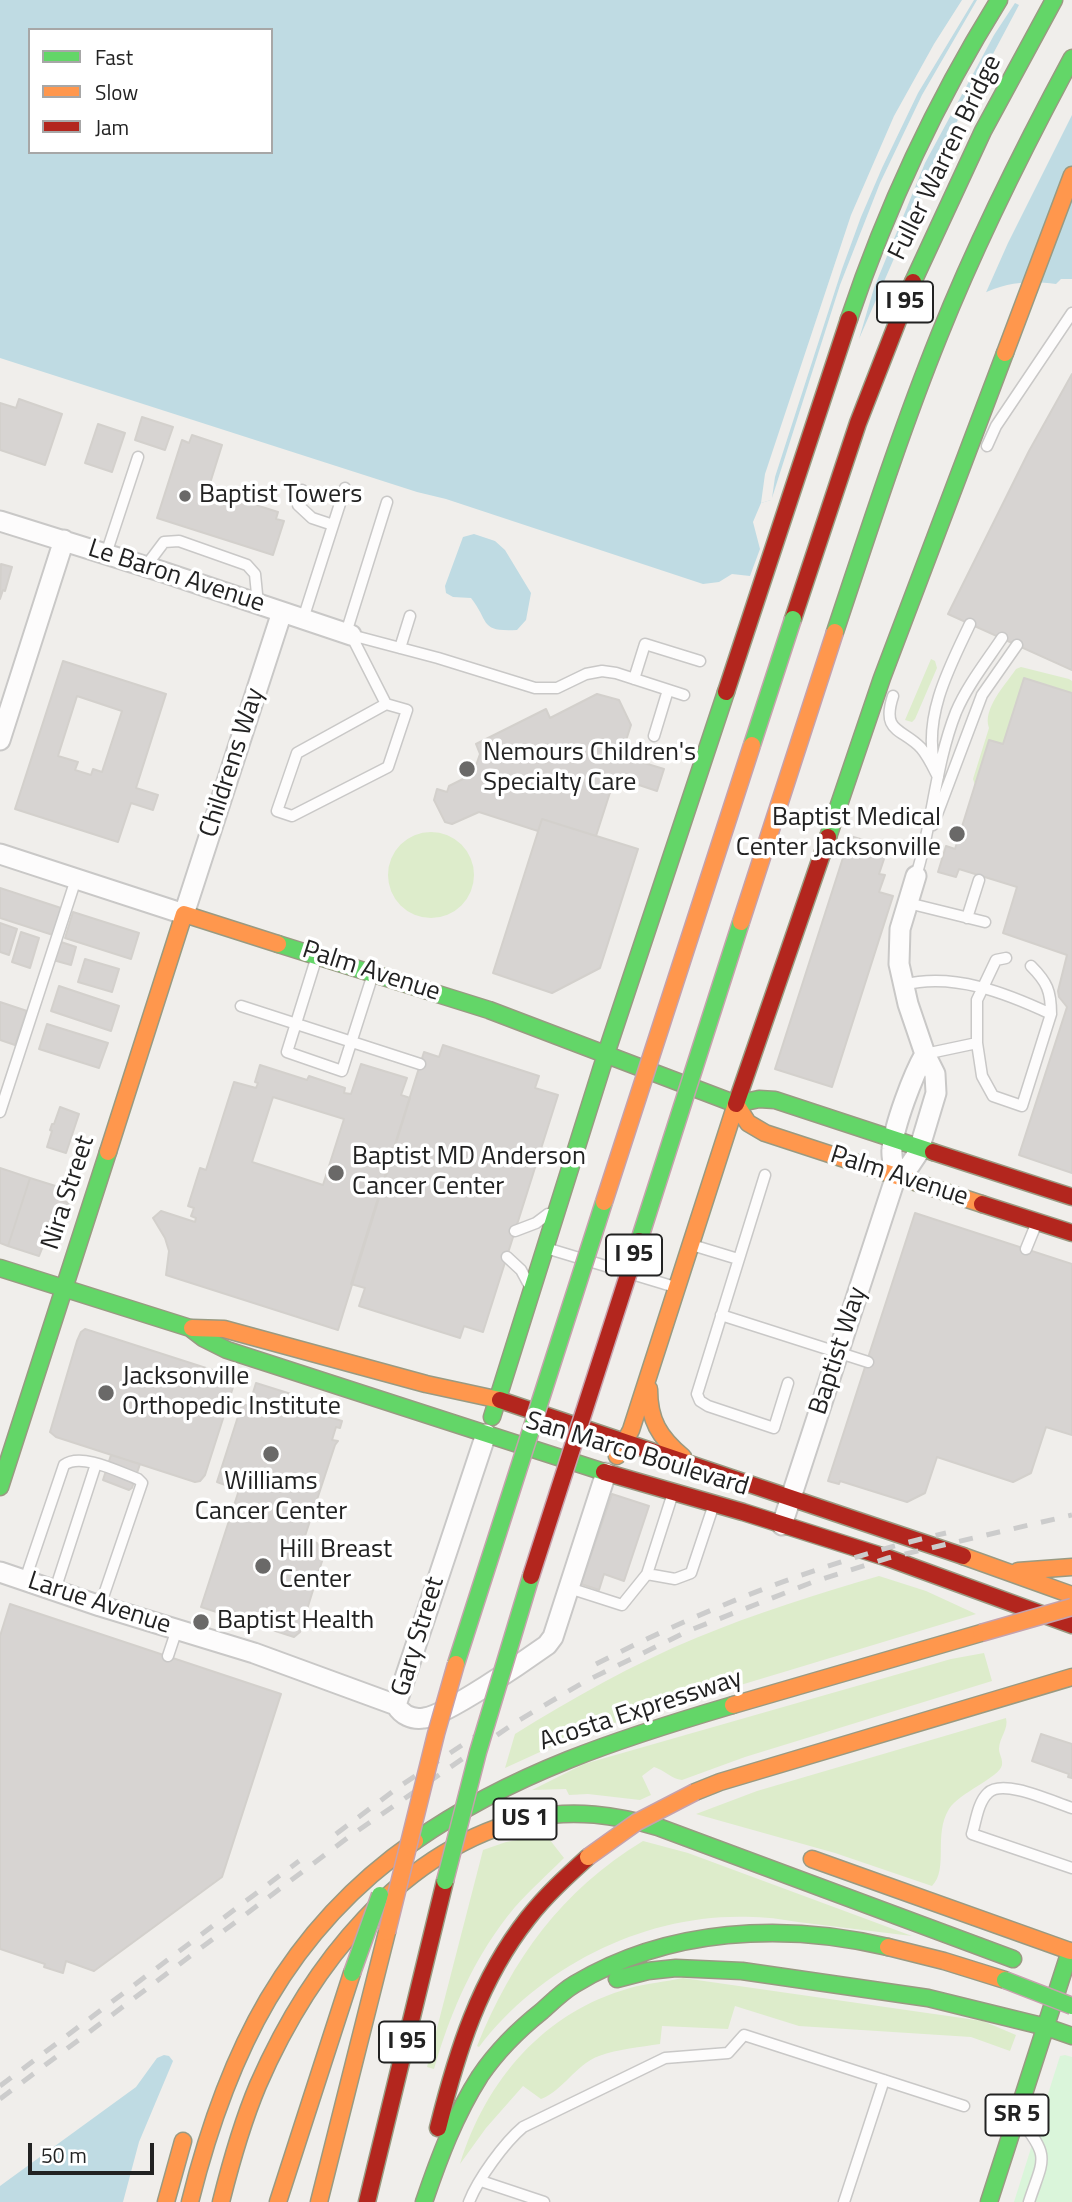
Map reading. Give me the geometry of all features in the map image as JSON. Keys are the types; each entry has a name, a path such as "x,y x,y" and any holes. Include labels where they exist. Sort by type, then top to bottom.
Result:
{"main road":[{"name":"Gary Street","path":"486,1434 606,1054 852,308 883,222 934,112 999,0"},
{"name":"Fuller Warren Bridge","path":"436,1734 481,1582 861,413 905,300 982,134 1054,0"},
{"name":"I 95","path":"367,2202 481,1740 523,1601 835,632 900,435 940,331 995,206 1072,58"},
{"name":"Gary Street","path":"607,1473 626,1442 652,1367 736,1104 892,650 1072,175"},
{"name":"Palm Avenue","path":"184,914 489,1010 736,1104 759,1099 775,1100 1072,1196"},
{"name":"Nira Street","path":"0,1487 14,1426 64,1288 184,914"},
{"name":"Palm Avenue","path":"736,1104 744,1118 758,1130 1072,1233"},
{"path":"1037,1222 1056,1215 1071,1215"},
{"name":"San Marco Boulevard","path":"0,1268 190,1328 227,1350 607,1473 714,1503 965,1584 1072,1625"},
{"name":"San Marco Boulevard","path":"190,1328 224,1329 447,1389 498,1399 1072,1595"},
{"path":"491,1368 519,1329"},
{"path":"652,1367 649,1405 653,1427 695,1466"},
{"path":"447,1389 476,1379"},
{"path":"1009,1572 1072,1567"},
{"name":"Acosta Expressway","path":"190,2202 211,2124 235,2065 276,1987 319,1925 361,1885 429,1832 487,1796 542,1769 635,1734 1072,1607"},
{"path":"422,2202 454,2062 480,1993 497,1961 527,1918 589,1857 650,1814 727,1780 1072,1677"},
{"name":"I 95","path":"319,2202 436,1734"},
{"path":"278,2202 352,1973 436,1734"},
{"path":"588,1813 638,1815 705,1827"},
{"name":"US 1","path":"221,2202 244,2119 276,2045 322,1970 370,1914 420,1868 444,1851 470,1838 525,1819 588,1813 625,1819 691,1839 1019,1961"},
{"path":"800,1855 1071,1949"},
{"path":"226,2045 260,1994 319,1925"},
{"path":"422,2202 472,2088 492,2059 517,2032 560,1993 610,1963 670,1942 715,1935 791,1934 877,1945 1005,1980 1072,2006"},
{"name":"SR 5","path":"989,2202 1071,1949"},
{"path":"517,2032 558,2004 604,1983 648,1971 689,1968 756,1973 928,1998 1072,2036"},
{"path":"1049,1972 1072,1981"},
{"path":"166,2202 189,2125"}],"street":[{"name":"Le Baron Avenue","path":"0,521 146,566 348,634"},
{"path":"0,740 64,540"},
{"name":"Childrens Way","path":"184,914 282,612"},
{"name":"Palm Avenue","path":"0,854 184,914"},
{"name":"Baptist Way","path":"896,1176 910,1165 920,1148 936,1093 935,1074 925,1054 903,985 898,944 916,876"},
{"name":"Baptist Way","path":"782,1525 896,1176 892,1154 894,1139 913,1078 925,1054"},
{"name":"Gary Street","path":"486,1434 396,1705 402,1713 416,1718 439,1714 543,1648 553,1637 607,1473"},
{"name":"Larue Avenue","path":"0,1572 254,1653 396,1705"}],"lane":[{"path":"985,453 996,426 1072,313"},
{"path":"106,554 138,457"},
{"path":"303,619 345,488"},
{"path":"302,490 298,505 312,518 333,525"},
{"path":"386,704 297,753 277,811 292,816 388,767 407,710 386,704 348,634 387,502"},
{"path":"146,566 164,542 179,541 247,565 255,574 258,604"},
{"path":"400,648 410,617"},
{"path":"938,777 931,746 933,721 953,662 970,624"},
{"path":"348,634 535,688 557,688 596,671 609,672 684,695"},
{"path":"926,845 950,729 960,703 1002,638"},
{"path":"634,679 645,644 700,661"},
{"path":"916,876 982,695 1017,645"},
{"path":"898,681 890,705 891,722 898,733 923,750 938,777"},
{"path":"654,736 668,690"},
{"path":"0,1112 76,879"},
{"path":"967,918 979,880"},
{"path":"908,903 985,922"},
{"path":"317,956 287,1052 342,1071 373,973"},
{"path":"1006,958 996,960 976,1000 977,1043 982,1076 993,1096 1022,1107 1051,1014 1051,994 1042,977 1031,966"},
{"path":"903,985 922,980 945,980 1018,999 1051,1014"},
{"path":"241,1006 421,1064"},
{"path":"925,1054 977,1043"},
{"path":"604,1151 627,1159"},
{"path":"651,1166 674,1174"},
{"path":"765,1175 697,1388 700,1401 708,1406 774,1428 788,1383"},
{"path":"515,1231 536,1223 560,1200"},
{"path":"1026,1249 1037,1222"},
{"path":"566,1268 574,1243"},
{"path":"691,1245 738,1259"},
{"path":"545,1248 677,1288"},
{"path":"507,1256 521,1270 531,1293"},
{"path":"637,1289 645,1264"},
{"path":"721,1315 868,1362"},
{"path":"534,1368 557,1375"},
{"path":"581,1383 604,1390"},
{"path":"25,1580 64,1465 70,1461 83,1460 96,1464 138,1479 142,1483 100,1606"},
{"path":"55,1590 96,1464"},
{"path":"569,1588 622,1605 647,1574 673,1492"},
{"path":"647,1574 675,1580 691,1573 714,1503"},
{"path":"167,1656 177,1629"},
{"path":"1072,1808 1009,1788 997,1787 986,1795 972,1834 1072,1868"},
{"path":"469,2202 514,2134 534,2120 665,2058 729,2053 744,2035 964,2106"},
{"path":"844,2202 884,2080"},
{"path":"1017,2116 1038,2141 1042,2151 1042,2161 1029,2202"},
{"path":"481,2181 544,2202"}],"green space":[{"path":"931,659 935,661 937,668 915,719 912,722 905,720"},
{"path":"1021,667 1069,679 1072,681 1072,693 1024,679 1003,744 975,785 973,779 989,728 992,705 1016,669"},
{"path":"431,832 447,836 461,845 470,859 474,875 470,891 461,905 447,914 431,918 415,914 401,905 392,891 388,875 392,859 401,845 415,836"},
{"path":"879,1576 926,1591 976,1614 598,1728 505,1768 515,1734 626,1670 741,1620"},
{"path":"984,1653 992,1681 745,1757 682,1780 654,1767 642,1776 651,1795 640,1800 588,1794 569,1795 566,1789 532,1790 584,1764 951,1659"},
{"path":"1006,1718 999,1745 1002,1763 1000,1770 954,1803 944,1819 940,1870 932,1886 835,1853 696,1814 757,1791"},
{"path":"546,1835 564,1858 515,1907 488,1944 457,2004 434,2069 427,2067 483,1850 506,1842"},
{"path":"643,1841 688,1853 912,1936 760,1917 714,1918 675,1924 637,1934 566,1968 534,1991 505,2017 479,2047 477,2046 507,1984 543,1929 588,1882"},
{"path":"683,1978 983,2021 1016,2035 1010,2051 971,2037 799,2026 735,2006 728,2029 662,2026 660,2044 599,2056 583,2065 556,2090 541,2099 523,2086 486,2128 460,2164 485,2104 522,2054 545,2032 599,1999 636,1986"},
{"path":"1060,2056 1072,2057 1072,2202 1014,2202"}],"water":[{"path":"0,0 1072,0 1072,279 1061,279 1056,284 1027,282 1009,285 982,294 774,499 761,503 753,522 760,549 750,576 732,574 719,582 703,584 446,499 0,358"},
{"path":"474,534 495,541 505,550 531,593 526,620 517,630 491,627 471,598 453,597 446,593 445,586 463,537"},
{"path":"164,2055 173,2061 139,2142 123,2202 0,2202 0,2186 136,2087 157,2058"}],"pier":[{"path":"962,0 974,0 918,93 861,217 775,477 772,498 840,285 880,183 922,95 977,0 1072,0 1072,115 984,297 968,311 812,505 798,512 771,500 761,503 765,474 851,215 894,116","holes":["1015,3 1019,5 952,131 859,339 874,288 925,163 994,35"]}],"building":[{"path":"1072,374 1072,670 948,614 1029,451"},
{"path":"19,399 62,414 45,465 0,450 0,403 16,408"},
{"path":"142,417 173,427 165,450 135,440"},
{"path":"98,424 125,433 112,472 85,463"},
{"name":"Baptist Towers","path":"192,435 222,445 206,496 221,501 224,495 278,512 276,519 284,521 273,555 157,518 182,440 189,443"},
{"path":"1,564 12,567 0,599"},
{"path":"63,661 166,694 136,788 158,795 153,810 131,803 118,842 15,809","holes":["77,696 122,711 102,772 93,769 91,775 75,770 78,762 58,756"]},
{"path":"1024,678 1072,693 1072,1173 1019,1155 1067,1007 1058,991 1067,955 1003,933 1017,887 959,869 956,877 938,872 946,846 955,849 989,740 1003,744"},
{"path":"597,694 619,700 631,725 621,756 664,769 657,791 615,777 596,836 542,819 538,831 479,812 452,824 445,822 434,800 437,789 447,792 449,786 473,774 480,754 476,744 546,709 550,718"},
{"path":"542,819 638,849 600,968 552,993 493,973"},
{"path":"850,836 888,847 879,874 885,875 879,892 893,896 832,1087 775,1069"},
{"path":"0,888 61,908 53,935 0,918"},
{"path":"73,912 139,933 131,959 65,938"},
{"path":"0,923 17,929 9,955 0,952"},
{"path":"21,932 39,938 30,968 12,962"},
{"path":"58,941 76,947 71,965 53,960"},
{"path":"85,959 119,969 112,992 78,982"},
{"path":"59,986 119,1006 111,1031 51,1011"},
{"path":"0,1002 27,1011 15,1045 0,1040"},
{"path":"47,1024 108,1043 99,1068 39,1049"},
{"path":"443,1045 539,1076 535,1088 558,1095 483,1332 464,1326 460,1338 359,1306 365,1288 351,1284 424,1052 439,1057"},
{"name":"Baptist MD Anderson Cancer Center","path":"361,1064 407,1078 401,1095 410,1098 338,1330 166,1275 169,1251 153,1218 161,1211 195,1222 196,1218 191,1216 194,1208 188,1206 200,1168 206,1170 234,1082 256,1088 260,1065 307,1080 309,1076 345,1088 344,1093 351,1094","holes":["273,1097 344,1119 323,1185 252,1162"]},
{"path":"60,1107 79,1114 66,1153 47,1147 52,1131 50,1130"},
{"path":"0,1168 30,1178 8,1246 0,1243"},
{"path":"30,1178 62,1188 58,1199 69,1203 54,1250 43,1246 39,1256 8,1246"},
{"path":"915,1213 1072,1264 1072,1435 1046,1427 1031,1473 1013,1482 937,1457 925,1493 907,1502 840,1481 839,1484 828,1481"},
{"path":"85,1329 234,1377 205,1475 200,1481 195,1482 56,1437 50,1432 77,1341"},
{"path":"256,1383 307,1399 320,1414 342,1421 340,1428 336,1427 332,1440 338,1441 305,1536 317,1543 323,1558 300,1632 294,1637 201,1607 239,1490 217,1482 242,1404 249,1406"},
{"path":"111,1455 140,1464 129,1490 103,1480"},
{"path":"612,1494 649,1506 624,1581 604,1574 599,1590 581,1584"},
{"path":"10,1604 281,1694 222,1877 94,1971 66,1961 63,1973 0,1949 0,1636"},
{"path":"1041,1734 1072,1744 1072,1778 1068,1777 1069,1774 1032,1761"}],"railway":[{"path":"0,2099 350,1836 516,1722 584,1682 688,1631 813,1582 888,1558 1072,1515"},
{"path":"596,1664 681,1623 767,1588 856,1557 946,1533"},
{"path":"336,1834 400,1786 491,1726"},
{"path":"0,2086 299,1861"}],"traffic: fast":[{"path":"849,319 880,236 915,155 954,77 999,0"},
{"path":"913,282 983,131 1054,0"},
{"path":"835,632 898,446 954,301 1001,196 1072,58"},
{"path":"828,837 882,678 1005,353"},
{"path":"752,745 793,619"},
{"path":"606,1054 726,692"},
{"path":"639,1241 741,922"},
{"path":"278,944 489,1010 736,1104 759,1099 775,1100 933,1152"},
{"path":"492,1417 606,1054"},
{"path":"0,1487 108,1152"},
{"path":"456,1664 604,1202"},
{"path":"0,1268 190,1328 227,1350 604,1472"},
{"path":"445,1881 478,1752 531,1576"},
{"path":"415,1841 490,1796 568,1760 733,1705"},
{"path":"530,1818 563,1814 595,1815 658,1827 1013,1959"},
{"path":"352,1973 380,1895"},
{"path":"424,2202 448,2137 480,2076 516,2033 575,1984 611,1965 649,1951 687,1941 727,1935 808,1934 888,1947"},
{"path":"989,2202 1070,1951 1072,1952"},
{"path":"617,1979 648,1971 676,1968 742,1971 928,1998 1046,2027"},
{"path":"1005,1980 1072,2006"},
{"path":"1046,2027 1072,2036"}],"traffic: slow":[{"path":"1005,353 1072,175"},
{"path":"741,922 835,632"},
{"path":"604,1202 752,745"},
{"path":"108,1152 184,914 278,944"},
{"path":"736,1104 748,1123 765,1133 982,1204"},
{"path":"617,1456 631,1430 736,1104"},
{"path":"192,1328 224,1329 426,1384 500,1400"},
{"path":"649,1389 653,1419 662,1435 683,1457"},
{"path":"963,1556 1072,1595"},
{"path":"1018,1571 1072,1567"},
{"path":"981,1633 1072,1607"},
{"path":"733,1705 981,1633"},
{"path":"387,1932 456,1664"},
{"path":"695,1792 720,1782 1072,1677"},
{"path":"588,1857 637,1822 695,1792"},
{"path":"221,2202 237,2143 258,2085 279,2041 332,1957 364,1919 400,1885 440,1856 483,1833 530,1818"},
{"path":"190,2202 223,2095 243,2046 268,1999 297,1955 331,1914 370,1876 415,1841"},
{"path":"812,1859 1070,1951"},
{"path":"319,2202 387,1932"},
{"path":"888,1947 1005,1980"},
{"path":"278,2202 352,1973"},
{"path":"166,2202 183,2141"}],"traffic: jam":[{"path":"793,619 858,423 913,282"},
{"path":"726,692 849,319"},
{"path":"736,1104 828,837"},
{"path":"933,1152 1072,1197"},
{"path":"982,1204 1072,1233"},
{"path":"531,1576 639,1241"},
{"path":"500,1400 963,1556"},
{"path":"604,1472 888,1558 1072,1625"},
{"path":"438,2128 462,2045 496,1966 535,1910 588,1857"},
{"path":"367,2202 445,1881"}],"place":[{"name":"Baptist Towers","path":"185,496"},
{"name":"Nemours Children's Specialty Care","path":"467,769"},
{"name":"Baptist Medical Center Jacksonville","path":"957,834"},
{"name":"Baptist MD Anderson Cancer Center","path":"336,1173"},
{"name":"Jacksonville Orthopedic Institute","path":"106,1393"},
{"name":"Williams Cancer Center","path":"271,1454"},
{"name":"Hill Breast Center","path":"263,1566"},
{"name":"Baptist Health","path":"201,1622"}]}
